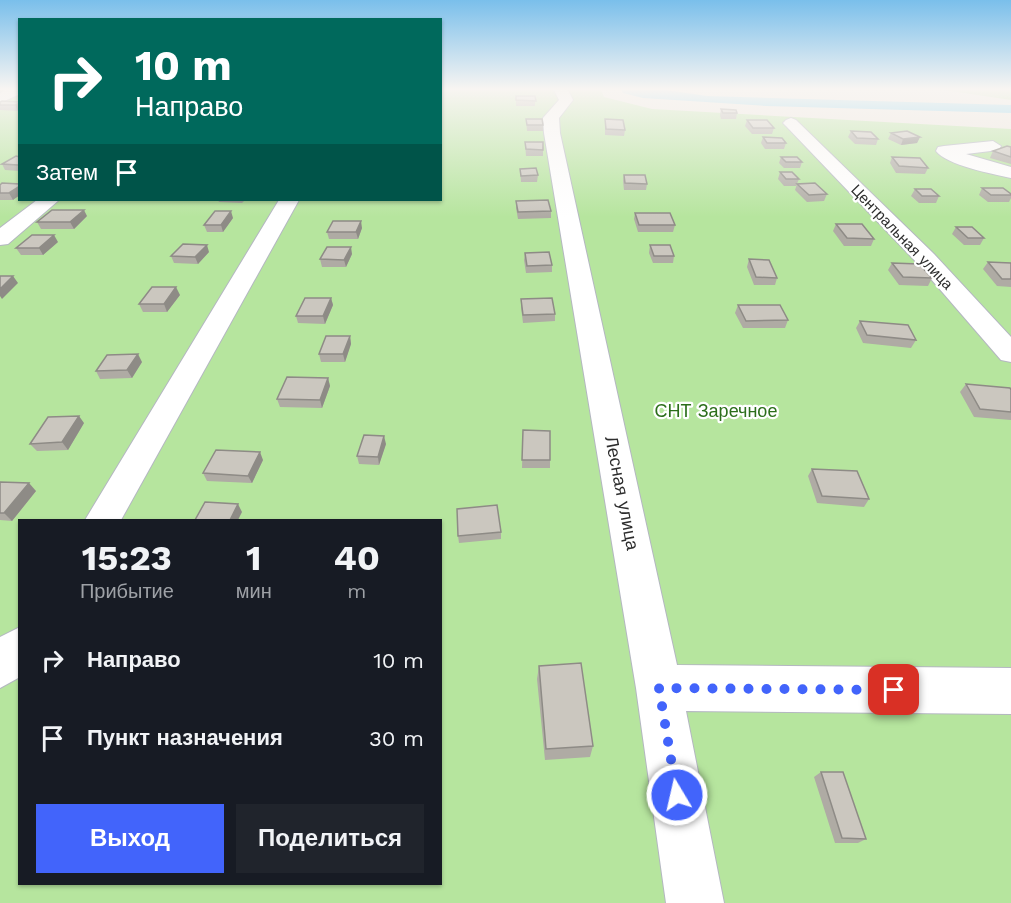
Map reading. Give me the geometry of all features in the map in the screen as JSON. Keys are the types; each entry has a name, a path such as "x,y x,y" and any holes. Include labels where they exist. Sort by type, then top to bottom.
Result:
{"street":[{"name":"Лесная улица","path":"552,132 659,688 695,903"},
{"name":"Центральная улица","path":"800,132 926,259 1011,354"},
{"path":"993,146 944,151 968,161 1011,173"},
{"path":"0,239 48,201"},
{"path":"104,519 288,201"},
{"path":"0,666 18,649"},
{"path":"659,688 1011,691"}],"green space":[{"name":"СНТ Заречное","path":"0,132 18,132 18,201 442,201 442,132 1011,132 1011,903 0,903"}],"building":[{"path":"852,132 871,132 878,139 857,138"},
{"path":"909,132 920,137 903,139 891,133"},
{"path":"763,137 782,138 786,143 767,143"},
{"path":"525,142 543,142 543,150 526,149"},
{"path":"1007,146 1011,147 1011,157 993,151"},
{"path":"16,156 18,156 18,165 2,164"},
{"path":"781,157 797,157 802,162 786,162"},
{"path":"892,157 920,158 928,168 899,166"},
{"path":"536,168 538,175 521,176 520,169"},
{"path":"780,172 792,172 799,179 786,179"},
{"path":"624,175 645,175 647,184 625,183"},
{"path":"2,183 18,184 18,187 9,193 0,193"},
{"path":"815,183 827,194 809,195 797,184"},
{"path":"982,188 1003,188 1011,195 991,195"},
{"path":"915,189 931,189 939,196 922,196"},
{"path":"548,200 551,211 518,212 516,201"},
{"path":"52,210 84,210 70,222 37,222"},
{"path":"215,211 231,211 221,225 204,225"},
{"path":"635,213 670,213 675,225 639,225"},
{"path":"333,221 361,221 356,232 327,232"},
{"path":"836,224 862,224 874,239 847,238"},
{"path":"956,227 972,227 984,238 968,238"},
{"path":"32,235 54,235 39,248 16,248"},
{"path":"183,244 207,245 195,257 171,256"},
{"path":"650,245 670,245 674,256 654,256"},
{"path":"327,247 351,247 344,260 320,259"},
{"path":"549,252 552,265 527,266 525,253"},
{"path":"749,259 769,260 777,278 756,277"},
{"path":"988,262 1011,263 1011,279 1002,279"},
{"path":"892,263 919,264 932,278 903,277"},
{"path":"0,276 13,276 0,289"},
{"path":"152,287 176,287 164,304 139,304"},
{"path":"305,298 331,298 323,316 296,316"},
{"path":"552,298 555,314 523,315 521,299"},
{"path":"738,305 780,305 788,320 746,321"},
{"path":"860,321 908,325 916,340 867,335"},
{"path":"326,336 350,336 343,354 319,354"},
{"path":"138,354 127,370 96,371 107,355"},
{"path":"287,377 328,378 320,400 277,399"},
{"path":"966,384 1010,388 1011,412 980,409"},
{"path":"79,416 62,442 30,444 48,417"},
{"path":"523,430 550,431 550,460 522,460"},
{"path":"364,435 384,436 378,457 357,456"},
{"path":"216,450 260,452 248,476 203,473"},
{"path":"812,469 857,471 869,499 822,496"},
{"path":"0,482 29,483 4,513 0,513"},
{"path":"205,502 238,504 230,519 196,519"},
{"path":"497,505 501,532 458,536 457,509"},
{"path":"581,663 593,746 546,749 539,666"},
{"path":"821,772 843,772 866,839 842,838"}],"route":[{"path":"677,795 659,688 894,690"}]}
